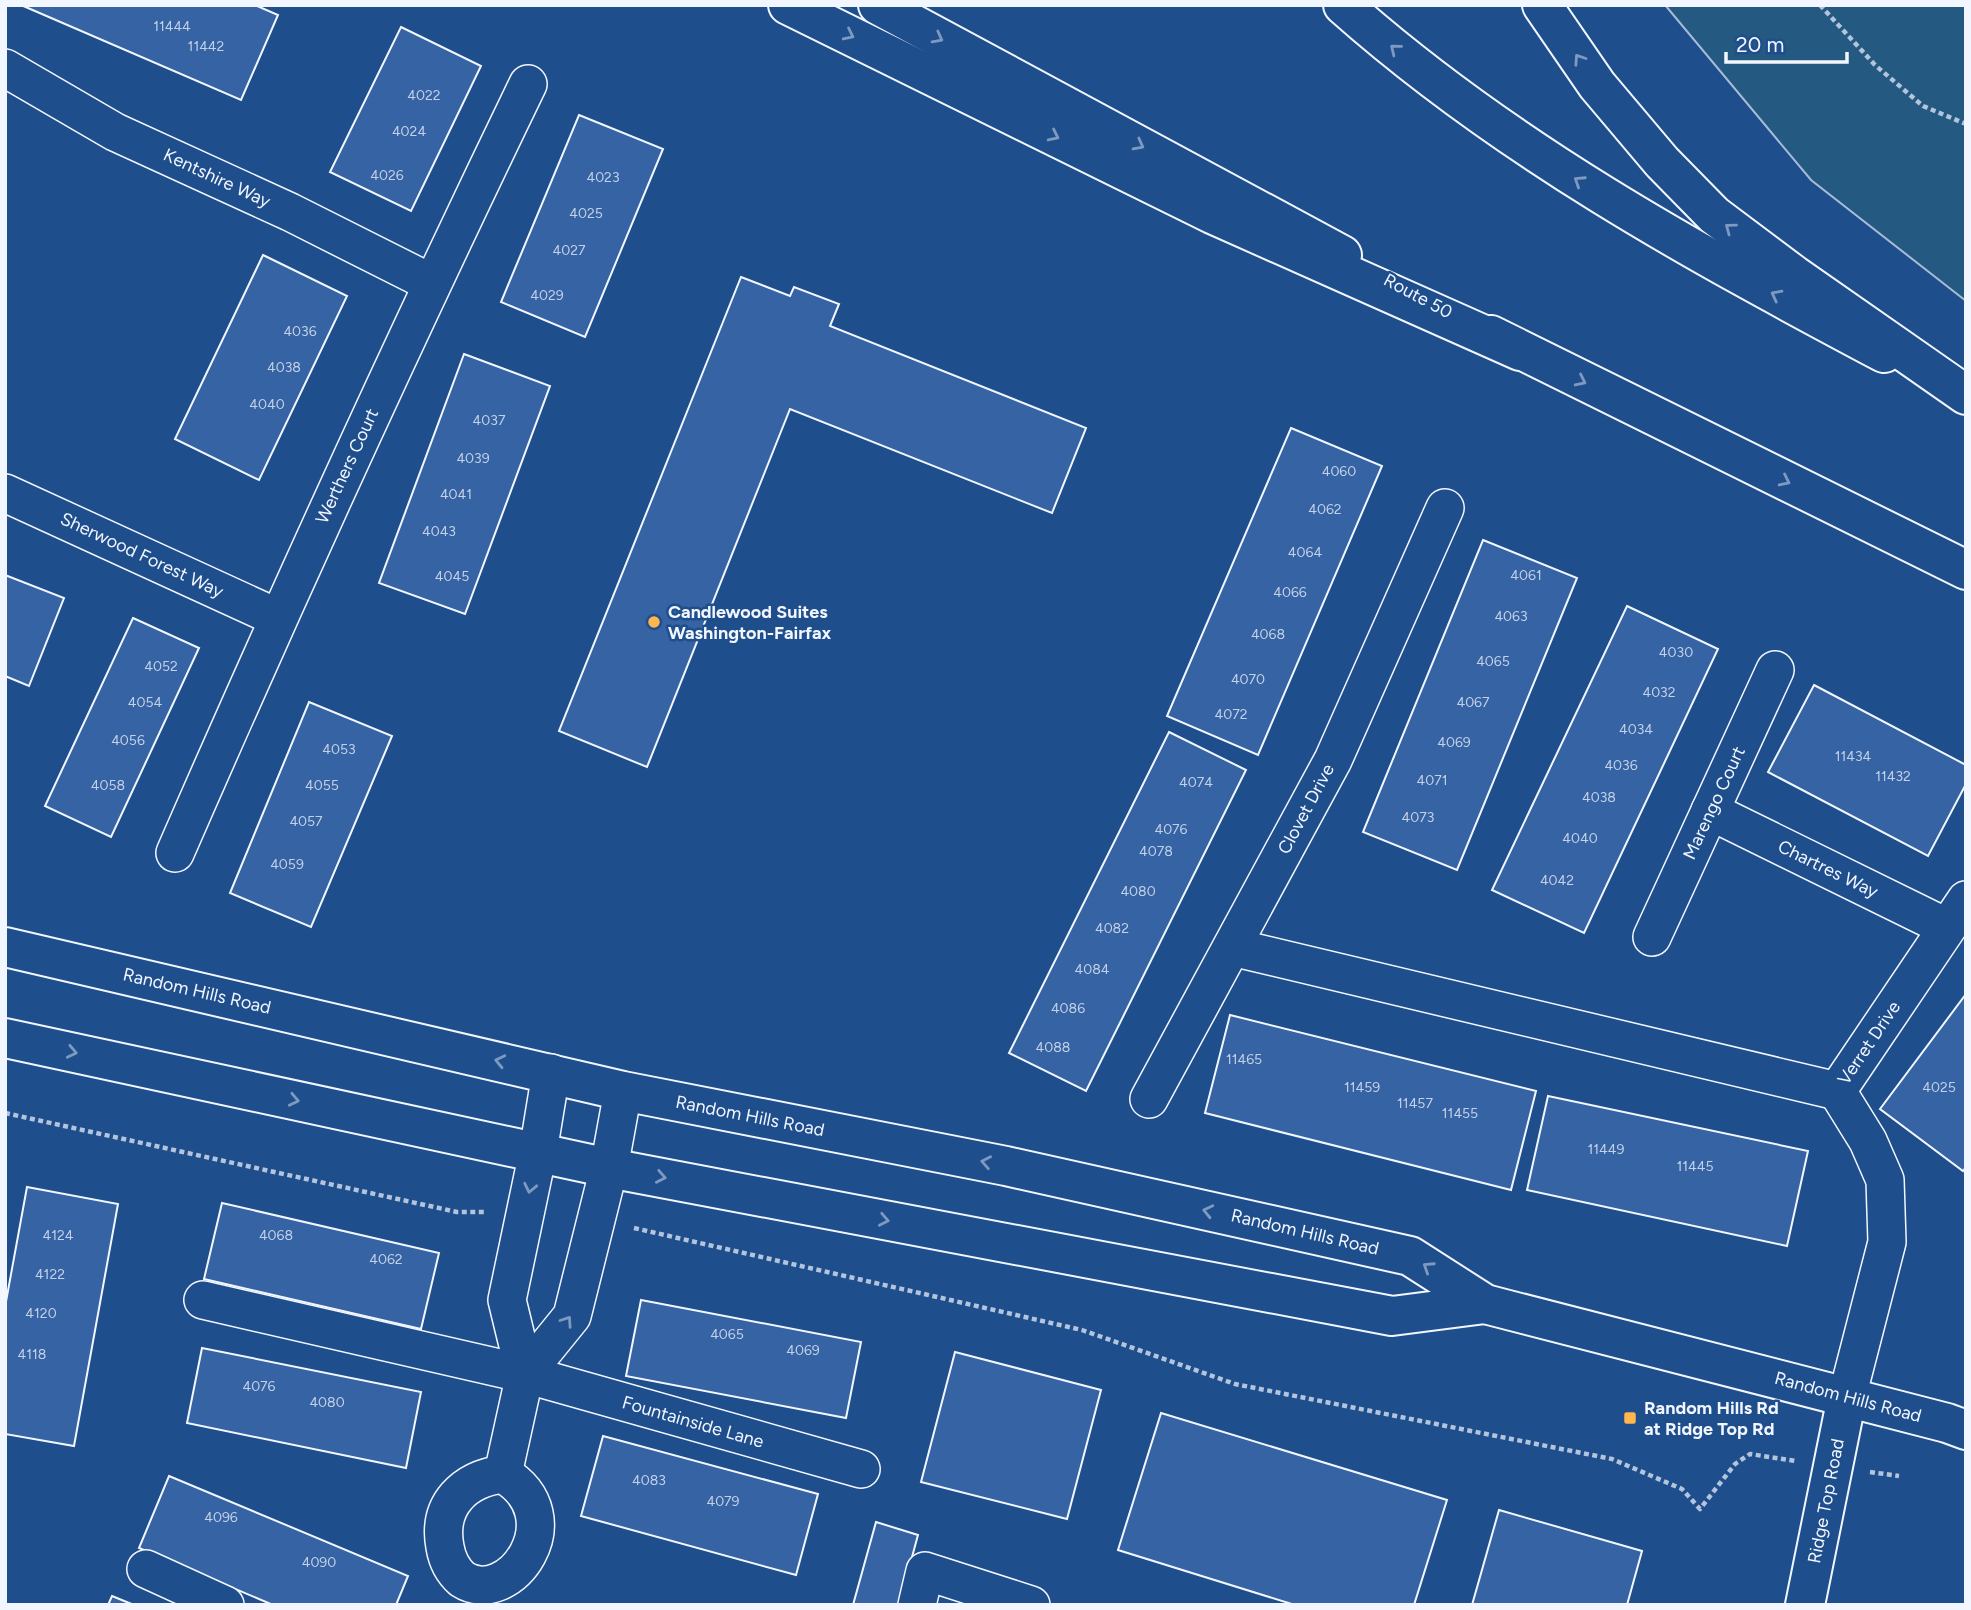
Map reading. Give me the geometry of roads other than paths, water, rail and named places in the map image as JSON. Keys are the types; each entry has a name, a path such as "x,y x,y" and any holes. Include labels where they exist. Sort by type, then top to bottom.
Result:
{"main road":[{"path":"788,5 1212,214 1520,351"},
{"name":"Route 50","path":"878,5 1520,351 1966,570"},
{"path":"1343,5 1428,76 1612,203 1696,252 1966,396"},
{"path":"1542,5 1597,85 1662,162 1714,215 1966,396"},
{"name":"Random Hills Road","path":"5,947 623,1091 1006,1166 1410,1256 1485,1304 1966,1430"},
{"name":"Random Hills Road","path":"5,1038 609,1167 1392,1316 1485,1304"},
{"name":"Ridge Top Road","path":"1805,1605 1847,1397"}],"street":[{"name":"Kentshire Way","path":"5,68 115,132 290,212 431,283"},
{"name":"Werthers Court","path":"175,853 278,618 431,283 528,84"},
{"name":"Sherwood Forest Way","path":"5,493 278,618"},
{"name":"Clovet Drive","path":"1149,1100 1333,760 1444,508"},
{"name":"Marengo Court","path":"1652,937 1775,670"},
{"name":"Chartres Way","path":"1710,811 1956,913"},
{"name":"Verret Drive","path":"1847,1397 1887,1242 1885,1180 1868,1142 1837,1091 1956,913"},
{"path":"1232,947 1837,1091"},
{"path":"503,1474 525,1374 507,1300 538,1152 551,1073"},
{"path":"525,1374 572,1316 609,1167 623,1091"},
{"name":"Fountainside Lane","path":"203,1300 525,1374 861,1469"},
{"path":"503,1474 515,1481 531,1503 536,1527 535,1541 526,1562 513,1578 476,1597 450,1563 443,1538 444,1518 466,1487 477,1480 503,1474"},
{"path":"146,1569 225,1605"},
{"path":"917,1605 925,1571 1025,1604"}],"place":[{"name":"Candlewood Suites Washington-Fairfax","path":"654,622"},
{"name":"Random Hills Rd at Ridge Top Rd","path":"1630,1418"}]}
